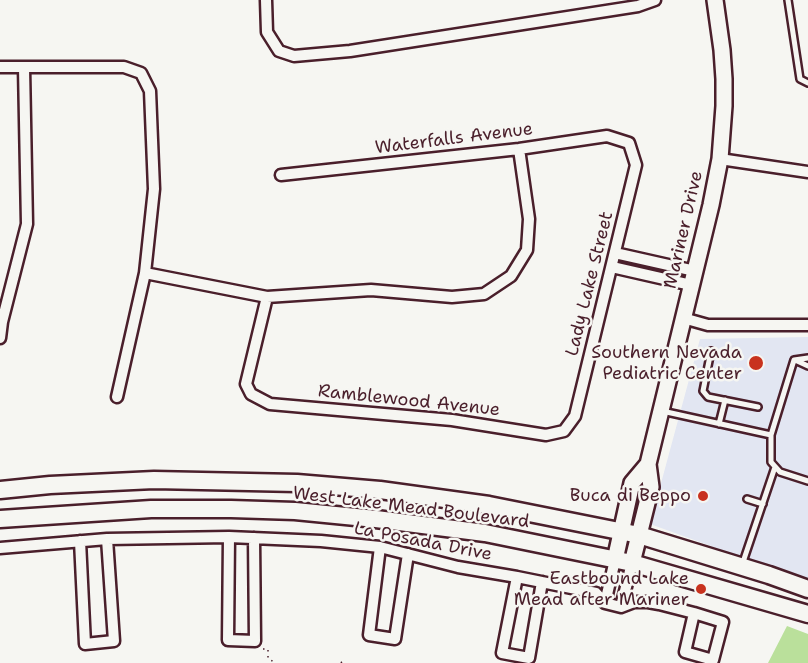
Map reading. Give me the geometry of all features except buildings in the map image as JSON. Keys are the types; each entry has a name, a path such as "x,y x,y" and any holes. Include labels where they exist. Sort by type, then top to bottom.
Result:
{"main road":[{"name":"West Lake Mead Boulevard","path":"0,490 154,480 297,483 380,490 489,505 639,535 808,589"},
{"name":"West Lake Mead Boulevard","path":"0,519 151,509 295,511 485,533 632,563 808,614"}],"street":[{"path":"266,0 267,32 279,51 294,56 350,51 655,0"},
{"name":"Mariner Drive","path":"621,607 651,487 648,464 720,159 724,79 714,0"},
{"path":"0,67 124,67 141,73 150,91 154,189 145,273 117,397"},
{"path":"0,338 1,322 27,224 24,68"},
{"name":"Waterfalls Avenue","path":"281,175 519,149 607,135 629,143"},
{"name":"Lady Lake Street","path":"564,431 575,416 636,165 629,143"},
{"path":"145,273 267,297 371,290 452,297 484,294 510,276 527,250 529,219 519,149"},
{"path":"720,159 808,172"},
{"path":"615,253 693,278"},
{"path":"612,267 693,278"},
{"name":"Ramblewood Avenue","path":"267,297 246,384 251,394 270,404 452,420 546,435 564,431"},
{"path":"683,318 708,325 808,325"},
{"name":"Mariner Drive","path":"605,603 632,483 648,464"},
{"path":"230,537 228,640 255,641 254,538"},
{"name":"La Posada Drive","path":"0,548 107,539 230,537 380,547 458,567 517,576 596,593 605,603 621,607 634,602 648,602 694,613 723,622 713,660 685,652 694,613"},
{"path":"80,541 85,644 114,640 107,539"},
{"path":"380,547 369,635 394,639 408,554"},
{"path":"517,576 502,653 528,658 542,582"}],"lane":[{"path":"788,0 800,79 808,83"},
{"path":"711,351 703,391 708,397 758,407"},
{"path":"794,360 808,358"},
{"path":"794,360 808,366"},
{"path":"794,360 771,435 771,462 780,472 808,481"},
{"path":"719,424 725,400"},
{"path":"661,411 771,435"},
{"path":"741,568 776,467"},
{"path":"747,499 763,504"}],"path":[{"path":"255,641 258,649 268,649 267,658 275,663"},
{"path":"340,663 343,660"}],"shaded area":[{"path":"808,337 808,581 650,524 700,339"}],"green space":[{"path":"787,626 808,634 808,663 768,663"}],"place":[{"name":"Southern Nevada Pediatric Center","path":"756,363"},
{"name":"Buca di Beppo","path":"703,496"},
{"name":"Eastbound Lake Mead after Mariner","path":"701,589"}]}
